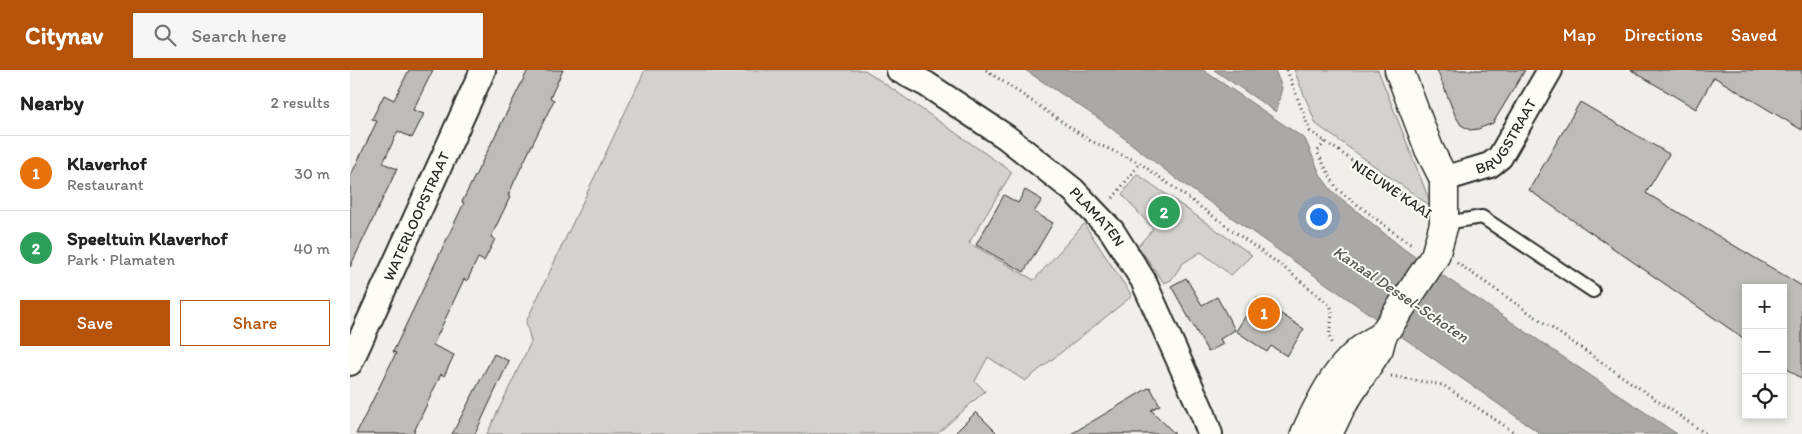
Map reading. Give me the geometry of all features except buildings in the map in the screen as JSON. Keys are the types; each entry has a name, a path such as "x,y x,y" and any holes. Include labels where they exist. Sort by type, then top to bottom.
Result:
{"street":[{"name":"WATERLOOPSTRAAT","path":"350,363 484,70"},
{"name":"PLAMATEN","path":"898,70 926,84 1006,137 1074,190 1112,231 1144,280 1210,434"},
{"name":"NIEUWE KAAI","path":"1399,70 1429,149 1444,179 1441,243"},
{"name":"BRUGSTRAAT","path":"1444,179 1490,165 1500,157 1550,70"},
{"path":"1328,434 1341,407 1379,348 1385,332 1441,243"},
{"path":"1305,434 1334,377 1347,362 1385,332"}],"lane":[{"path":"1441,243 1482,217 1593,291"}],"path":[{"path":"986,70 1089,140 1140,163 1288,270 1330,305 1333,311 1330,339 1336,350"},
{"name":"NIEUWE KAAI","path":"1287,70 1310,131 1441,243"},
{"path":"1324,142 1317,152 1338,189 1400,237 1441,243 1706,434"},
{"path":"1099,217 1140,163"},
{"path":"1387,376 1443,385 1517,434"}],"shaded area":[{"path":"645,70 865,70 1012,172 969,243 1034,280 1084,224 1132,296 1025,381 988,357 975,381 985,391 937,434 487,434 531,342 526,322"},
{"path":"1294,70 1378,70 1432,207 1316,124"},
{"path":"1137,174 1252,255 1231,275 1201,252 1183,263 1171,280 1164,283 1138,246 1153,229 1122,194"}],"water":[{"name":"Kanaal Dessel-Schoten","path":"1025,70 1203,70 1305,139 1321,176 1332,191 1405,250 1677,434 1541,434 1178,180 1098,118"},
{"path":"1214,70 1275,70 1282,88 1276,112"}],"place":[{"name":"Speeltuin Klaverhof","path":"1164,212"},
{"name":"Klaverhof","path":"1264,313"}]}
